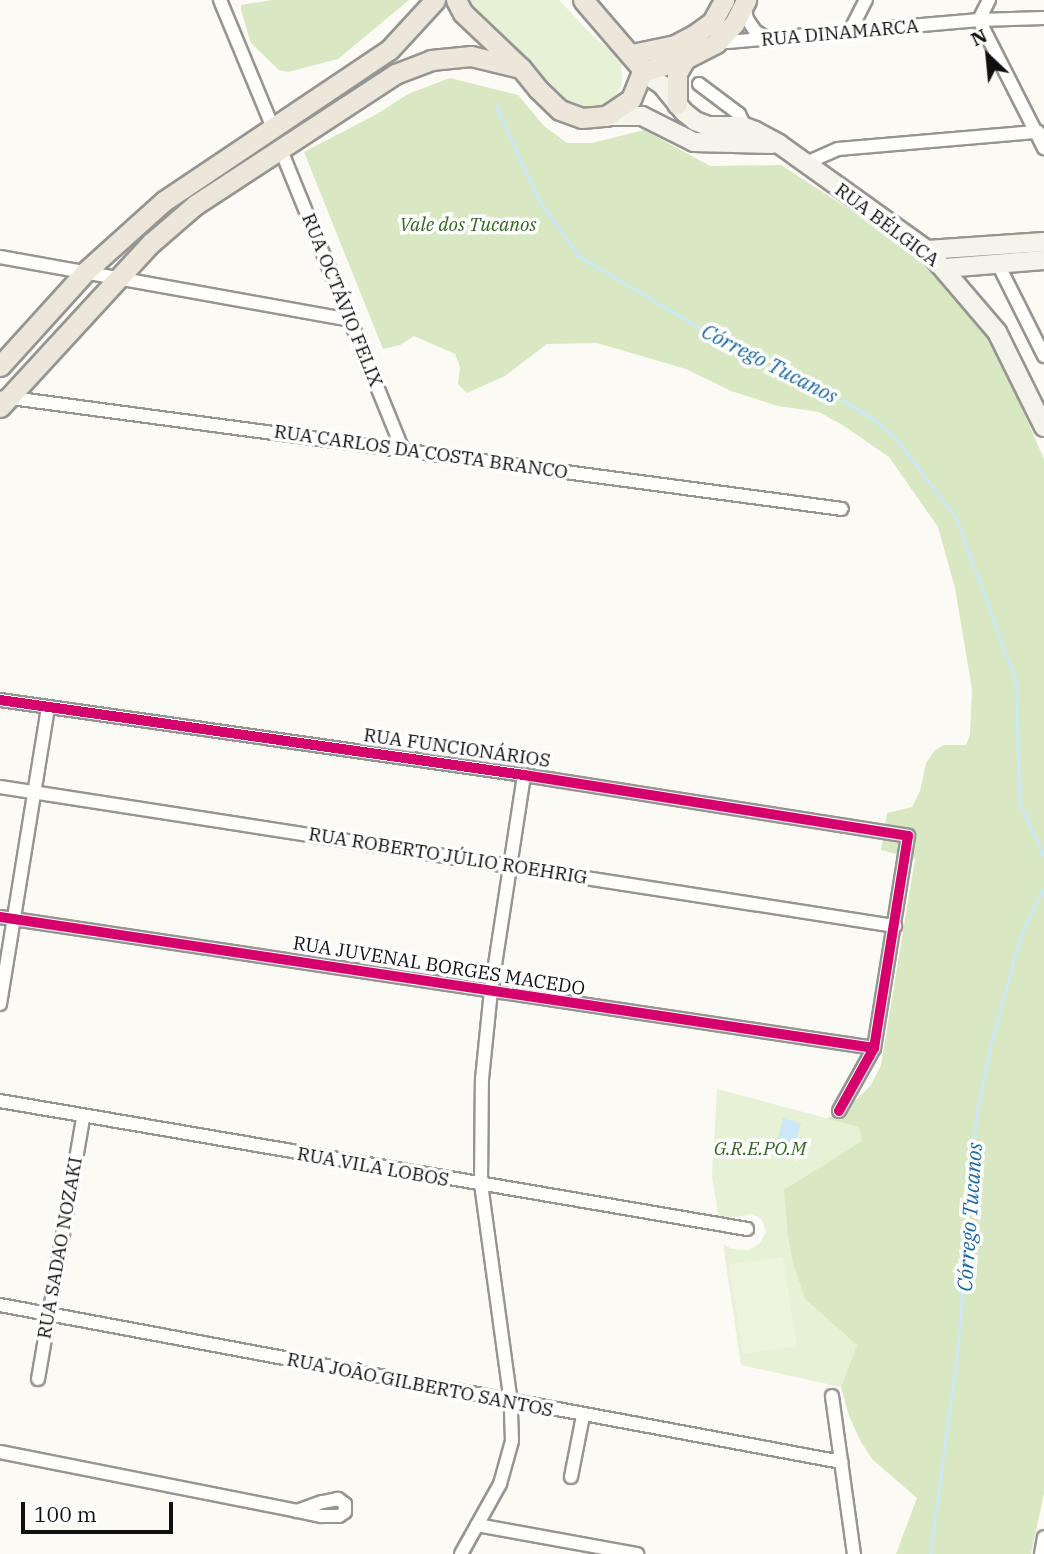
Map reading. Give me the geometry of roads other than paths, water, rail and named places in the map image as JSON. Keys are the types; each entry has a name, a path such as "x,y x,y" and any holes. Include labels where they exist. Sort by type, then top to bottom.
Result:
{"main road":[{"path":"0,366 86,271 164,201 389,50 436,0"},
{"path":"456,0 463,13 521,68 560,110 582,118 606,116 631,99 642,72"},
{"name":"RUA BÉLGICA","path":"583,0 601,24 632,54 642,72"},
{"path":"632,54 675,45 694,36 712,22 724,0"},
{"path":"716,43 734,24 745,2"},
{"name":"RUA DINAMARCA","path":"642,72 685,59 716,43"},
{"path":"3,400 115,278 195,205 395,74 431,60 471,56 521,68"},
{"path":"677,104 677,73 685,59"}],"street":[{"path":"220,0 273,128"},
{"path":"849,33 866,0"},
{"path":"989,0 979,20 1044,148"},
{"path":"745,2 751,25 768,39"},
{"name":"RUA DINAMARCA","path":"716,43 979,20 1044,18"},
{"name":"RUA BÉLGICA","path":"642,72 663,85 677,104 695,121 708,126 745,127 779,144 928,250 997,331 1044,426"},
{"path":"699,84 739,114 745,127"},
{"path":"606,116 642,116 694,142 779,144"},
{"path":"804,164 838,149 1038,132"},
{"name":"RUA OCTÁVIO FELIX","path":"281,150 403,450"},
{"path":"928,250 1044,242"},
{"path":"0,257 351,320"},
{"path":"945,268 1044,260"},
{"path":"998,264 1044,356"},
{"name":"RUA CARLOS DA COSTA BRANCO","path":"3,400 842,509"},
{"name":"RUA FUNCIONÁRIOS","path":"0,700 524,775 908,836 895,926"},
{"path":"0,1004 16,920 48,708"},
{"path":"461,1554 500,1484 512,1441 511,1403 481,1185 482,1079 491,991 524,775"},
{"name":"RUA ROBERTO JÚLIO ROEHRIG","path":"0,787 895,926"},
{"name":"RUA JUVENAL BORGES MACEDO","path":"0,917 874,1048"},
{"path":"839,1111 874,1048 895,926"},
{"name":"RUA VILA LOBOS","path":"0,1101 83,1118 747,1229"},
{"name":"RUA SADAO NOZAKI","path":"38,1379 47,1314 83,1118"},
{"name":"RUA JOÃO GILBERTO SANTOS","path":"0,1305 511,1403 841,1462"},
{"path":"832,1396 854,1554"},
{"path":"571,1477 583,1416"},
{"path":"0,1452 321,1516 340,1516 345,1512 345,1504 338,1499 296,1511"},
{"path":"321,1516 322,1502"},
{"path":"477,1525 637,1554"},
{"path":"1041,1554 1044,1537"}],"water":[{"path":"783,1118 801,1123 792,1158 774,1154"}],"waterway":[{"name":"Córrego Tucanos","path":"496,105 539,200 579,256 724,342 788,367 872,418 896,438 956,517 1016,681 1020,803 1044,856"},
{"name":"Córrego Tucanos","path":"930,1554 958,1347 976,1118 989,1051 1016,952 1027,920 1044,888"}],"park label":[{"name":"Vale dos Tucanos","path":"468,225"},
{"name":"G.R.E.PO.M","path":"760,1149"}]}
